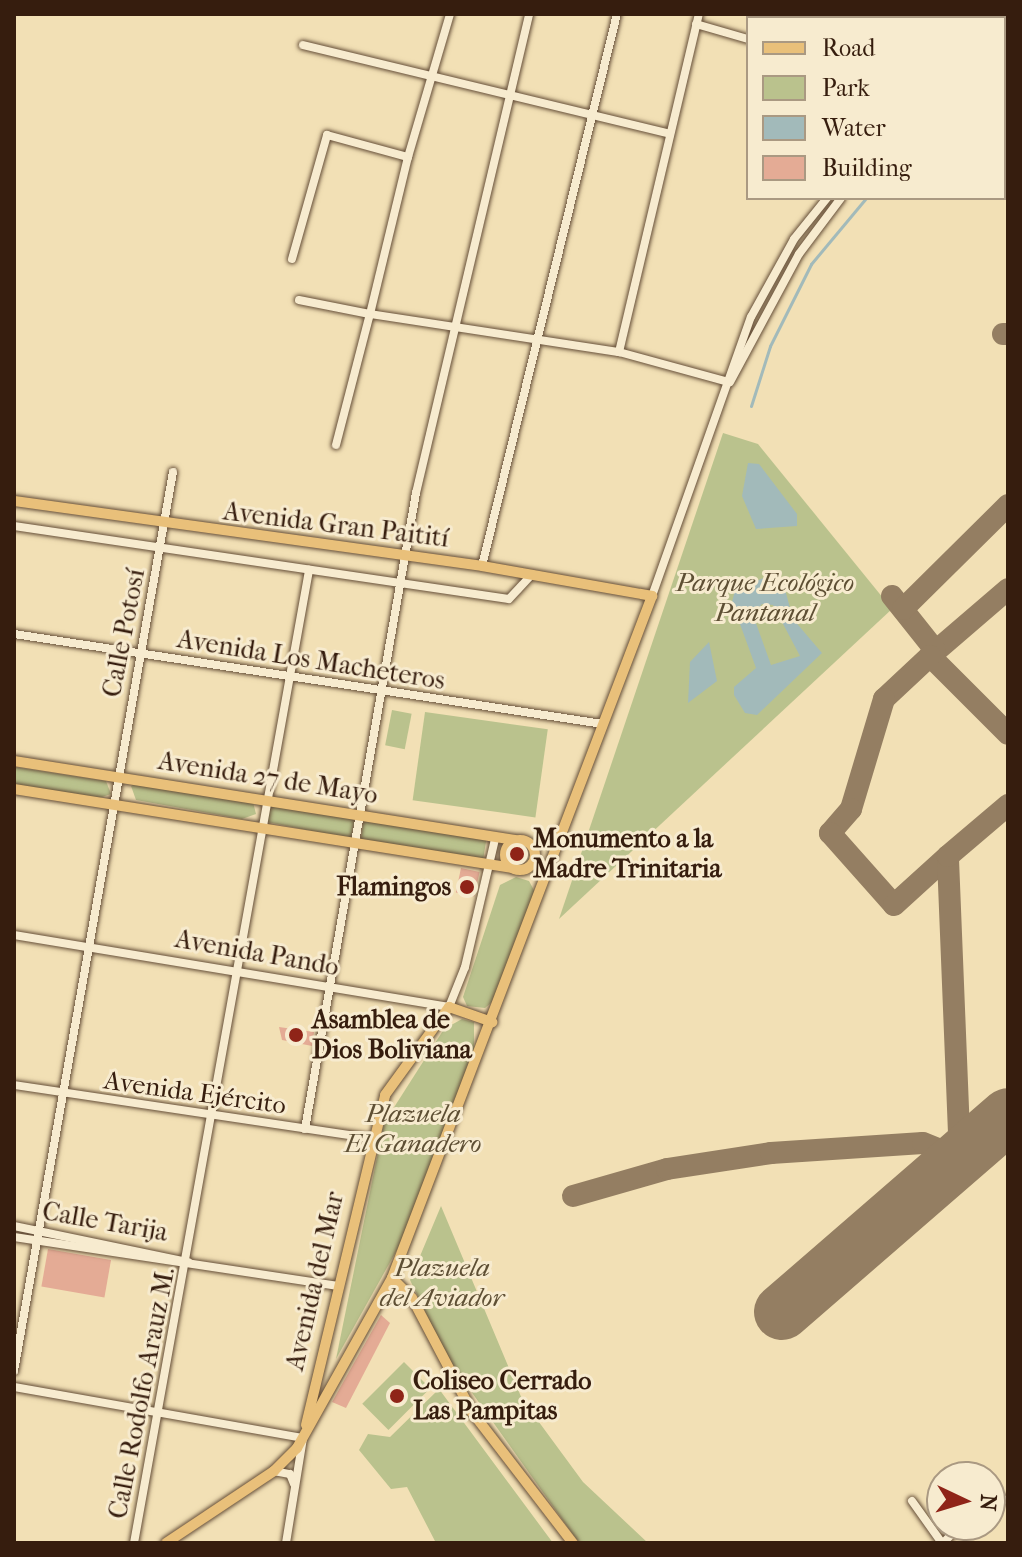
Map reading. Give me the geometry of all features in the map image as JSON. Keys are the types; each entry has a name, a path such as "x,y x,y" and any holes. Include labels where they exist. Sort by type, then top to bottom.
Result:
{"main road":[{"name":"Avenida Gran Paitití","path":"14,501 482,566 652,596"},
{"path":"166,1543 274,1471 303,1438 392,1278 652,596"},
{"name":"Avenida 27 de Mayo","path":"14,761 515,840"},
{"name":"Avenida 27 de Mayo","path":"14,789 261,825 513,868"},
{"path":"535,856 527,868 513,868 505,851 515,840 529,843 535,856 551,862"},
{"name":"Avenida Pando","path":"449,1007 492,1022"},
{"name":"Avenida del Mar","path":"303,1438 370,1138 385,1095 449,1007"},
{"path":"392,1278 412,1298 472,1412 573,1543"},
{"path":"319,1364 323,1377 339,1374"}],"street":[{"path":"336,445 408,157 450,14"},
{"path":"305,1129 403,557 529,14"},
{"path":"482,566 540,340 617,14"},
{"path":"619,352 668,133 698,19 746,38"},
{"path":"303,45 668,133"},
{"path":"292,259 327,135 408,157"},
{"path":"652,596 751,317 794,239 825,200"},
{"path":"729,382 799,254 840,200"},
{"path":"299,300 370,314 619,352 729,382"},
{"name":"Calle Potosí","path":"14,1371 93,947 113,802 173,472"},
{"path":"14,526 509,599 532,574"},
{"name":"Calle Rodolfo Arauz M.","path":"134,1543 154,1410 188,1262 235,973 309,570"},
{"name":"Avenida Los Macheteros","path":"14,634 603,724"},
{"name":"Avenida del Mar","path":"449,1007 491,866 495,839"},
{"name":"Avenida Pando","path":"14,935 449,1007"},
{"name":"Avenida Ejército","path":"14,1085 370,1138"},
{"name":"Calle Tarija","path":"14,1226 41,1235 338,1286"},
{"name":"Calle Tarija","path":"14,1237 41,1235"},
{"path":"14,1387 303,1438"},
{"name":"Avenida del Mar","path":"286,1543 303,1438"},
{"path":"274,1471 290,1474 295,1489"},
{"path":"912,1501 943,1543"}],"green space":[{"name":"Parque Ecológico Pantanal","path":"723,433 758,444 892,609 559,919"},
{"path":"392,710 412,714 405,749 385,745"},
{"path":"425,712 548,729 535,817 413,800"},
{"path":"14,767 106,781 111,794 99,798 14,785"},
{"path":"138,782 253,802 256,814 242,819 136,800 131,786"},
{"path":"269,804 355,817 351,839 267,822"},
{"path":"364,819 486,838 483,859 361,840"},
{"path":"516,877 529,881 537,896 497,998 485,1008 467,1006 463,997 500,885"},
{"name":"Plazuela El Ganadero","path":"462,1019 474,1022 474,1051 403,1239 336,1359 384,1123 444,1029"},
{"name":"Plazuela del Aviador","path":"441,1206 522,1399 583,1482 648,1543 579,1543 448,1359 410,1280"},
{"name":"Coliseo Cerrado Las Pampitas","path":"404,1362 430,1388 388,1430 362,1404"},
{"path":"439,1389 553,1543 436,1543 407,1487 391,1489 359,1450 368,1434 390,1437"}],"water":[{"path":"748,463 759,464 797,514 797,526 756,529 742,496"},
{"path":"768,576 783,582 793,619 822,653 757,715 745,713 734,695 734,687 756,668 732,602 735,590","holes":["762,604 773,605 800,656 771,665 753,615"]},
{"path":"709,642 717,681 688,703 690,662"}],"building":[{"name":"Flamingos","path":"461,868 480,872 474,896 456,892"},
{"name":"Asamblea de Dios Boliviana","path":"279,1027 314,1032 312,1046 282,1040"},
{"path":"48,1249 111,1260 104,1298 41,1286"},
{"path":"381,1315 390,1323 346,1408 332,1402"}],"waterway":[{"path":"751,406 770,346 811,264 864,200"}],"taxiway":[{"path":"1003,334 1008,334"},
{"path":"903,609 1008,505"},
{"path":"1008,589 930,656 1008,734"},
{"path":"892,596 935,650"},
{"path":"930,656 884,699 851,809 830,833 894,905 948,856"},
{"path":"573,1196 667,1169 771,1153 923,1143 960,1158 948,856 1008,805"}],"runway":[{"path":"782,1312 1008,1116"}],"place":[{"name":"Monumento a la Madre Trinitaria","path":"517,854"},
{"name":"Flamingos","path":"467,887"},
{"name":"Asamblea de Dios Boliviana","path":"296,1035"},
{"name":"Coliseo Cerrado Las Pampitas","path":"397,1396"}]}
